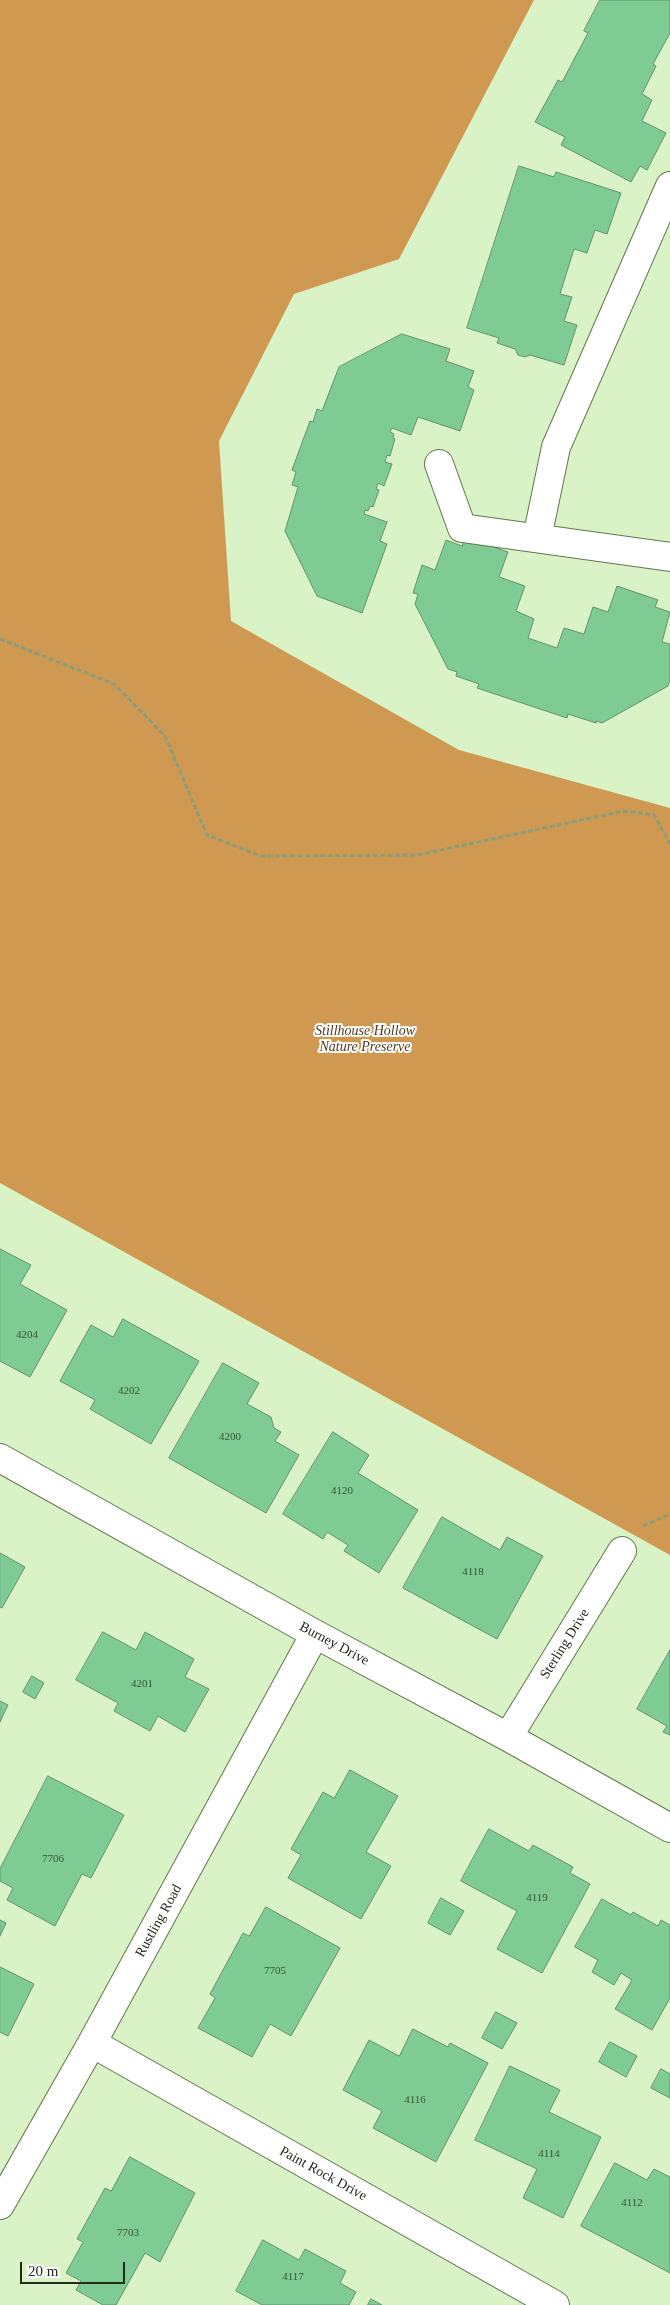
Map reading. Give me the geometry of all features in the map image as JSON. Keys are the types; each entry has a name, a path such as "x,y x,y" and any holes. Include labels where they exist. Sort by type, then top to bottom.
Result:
{"street":[{"path":"537,538 556,447 670,186"},
{"path":"439,464 462,528 670,556"},
{"name":"Burney Drive","path":"0,1458 315,1634 508,1737 670,1828"},
{"name":"Sterling Drive","path":"508,1737 622,1551"},
{"name":"Rustling Road","path":"0,2205 92,2043 315,1634"},
{"name":"Paint Rock Drive","path":"92,2043 555,2305"}],"path":[{"path":"0,639 114,684 165,736 207,835 261,856 417,855 624,811 654,815 670,844"}],"green space":[{"name":"Stillhouse Hollow Nature Preserve","path":"0,0 534,0 399,259 294,294 219,441 231,621 459,750 670,808 670,1555 0,1183"}],"building":[{"path":"600,0 670,0 670,33 653,64 656,66 642,94 652,100 642,121 666,133 647,170 640,166 631,182 561,145 565,137 535,122 558,80 562,82 588,33 584,31"},
{"path":"519,166 554,177 556,172 621,193 607,234 595,230 587,253 574,249 560,294 572,297 564,321 577,325 564,365 530,355 525,357 518,355 515,349 497,343 499,338 467,328"},
{"path":"402,334 450,349 446,361 474,371 468,387 474,390 460,431 418,417 411,435 392,428 390,432 394,434 393,438 395,439 390,456 387,455 385,462 392,464 384,486 378,483 376,489 379,490 373,507 370,506 368,511 365,510 364,514 387,522 380,541 387,544 362,613 317,596 285,531 298,487 292,485 296,472 292,470 310,421 313,422 317,409 322,411 339,367"},
{"path":"465,537 508,552 499,577 525,586 516,611 534,619 528,638 557,648 564,628 584,634 593,607 608,612 617,586 658,600 655,607 670,612 662,642 670,644 670,680 668,686 602,723 596,721 596,723 568,714 567,718 477,688 479,684 456,676 457,672 448,669 415,604 418,594 413,593 422,565 435,570 446,540 462,546"},
{"path":"0,1249 31,1265 20,1284 67,1310 30,1377 0,1361"},
{"path":"123,1319 199,1361 151,1444 90,1409 95,1400 60,1381 91,1325 113,1337"},
{"path":"223,1363 259,1383 247,1404 271,1417 274,1428 281,1432 275,1441 299,1455 266,1513 169,1458"},
{"path":"333,1432 369,1455 358,1473 418,1510 379,1573 344,1551 348,1545 327,1532 323,1539 283,1514"},
{"path":"442,1517 500,1550 507,1537 543,1556 497,1639 403,1588"},
{"path":"0,1553 25,1567 2,1608 0,1607"},
{"path":"103,1632 136,1650 145,1632 194,1659 185,1677 209,1689 185,1732 158,1716 150,1731 114,1711 118,1703 76,1680"},
{"path":"670,1650 670,1735 663,1732 667,1726 637,1709"},
{"path":"32,1676 44,1683 35,1699 23,1692"},
{"path":"0,1701 8,1705 0,1722"},
{"path":"350,1770 398,1796 366,1852 391,1866 361,1919 288,1878 301,1855 291,1849 323,1792 334,1798"},
{"path":"48,1776 124,1815 91,1878 82,1874 55,1926 7,1900 13,1888 0,1881 0,1869"},
{"path":"489,1829 529,1851 533,1845 573,1867 570,1873 590,1884 542,1973 497,1949 517,1911 461,1881"},
{"path":"441,1898 464,1911 450,1935 428,1923"},
{"path":"602,1899 631,1915 633,1912 658,1926 661,1920 670,1925 670,1998 652,2030 615,2009 632,1980 621,1973 614,1985 592,1972 598,1960 575,1947"},
{"path":"266,1907 340,1948 291,2036 270,2024 252,2057 198,2028 215,1998 210,1994 243,1933 249,1936"},
{"path":"0,1920 6,1923 0,1936"},
{"path":"0,1967 34,1984 8,2036 0,2032"},
{"path":"496,2012 517,2023 502,2049 482,2038"},
{"path":"413,2029 448,2047 450,2043 488,2063 436,2162 373,2128 382,2111 343,2090 369,2040 399,2056"},
{"path":"610,2042 637,2056 626,2077 599,2062"},
{"path":"510,2066 560,2090 549,2112 601,2137 563,2218 523,2198 537,2169 475,2140"},
{"path":"661,2069 670,2074 670,2098 651,2088"},
{"path":"130,2157 195,2193 160,2262 145,2253 116,2305 103,2305 76,2290 81,2281 66,2273 83,2242 77,2239 105,2188 111,2191"},
{"path":"615,2163 647,2180 654,2169 670,2177 670,2273 581,2226"},
{"path":"263,2240 299,2260 305,2249 346,2271 340,2283 356,2292 349,2305 262,2305 236,2291"},
{"path":"371,2299 382,2305 368,2305"}]}
